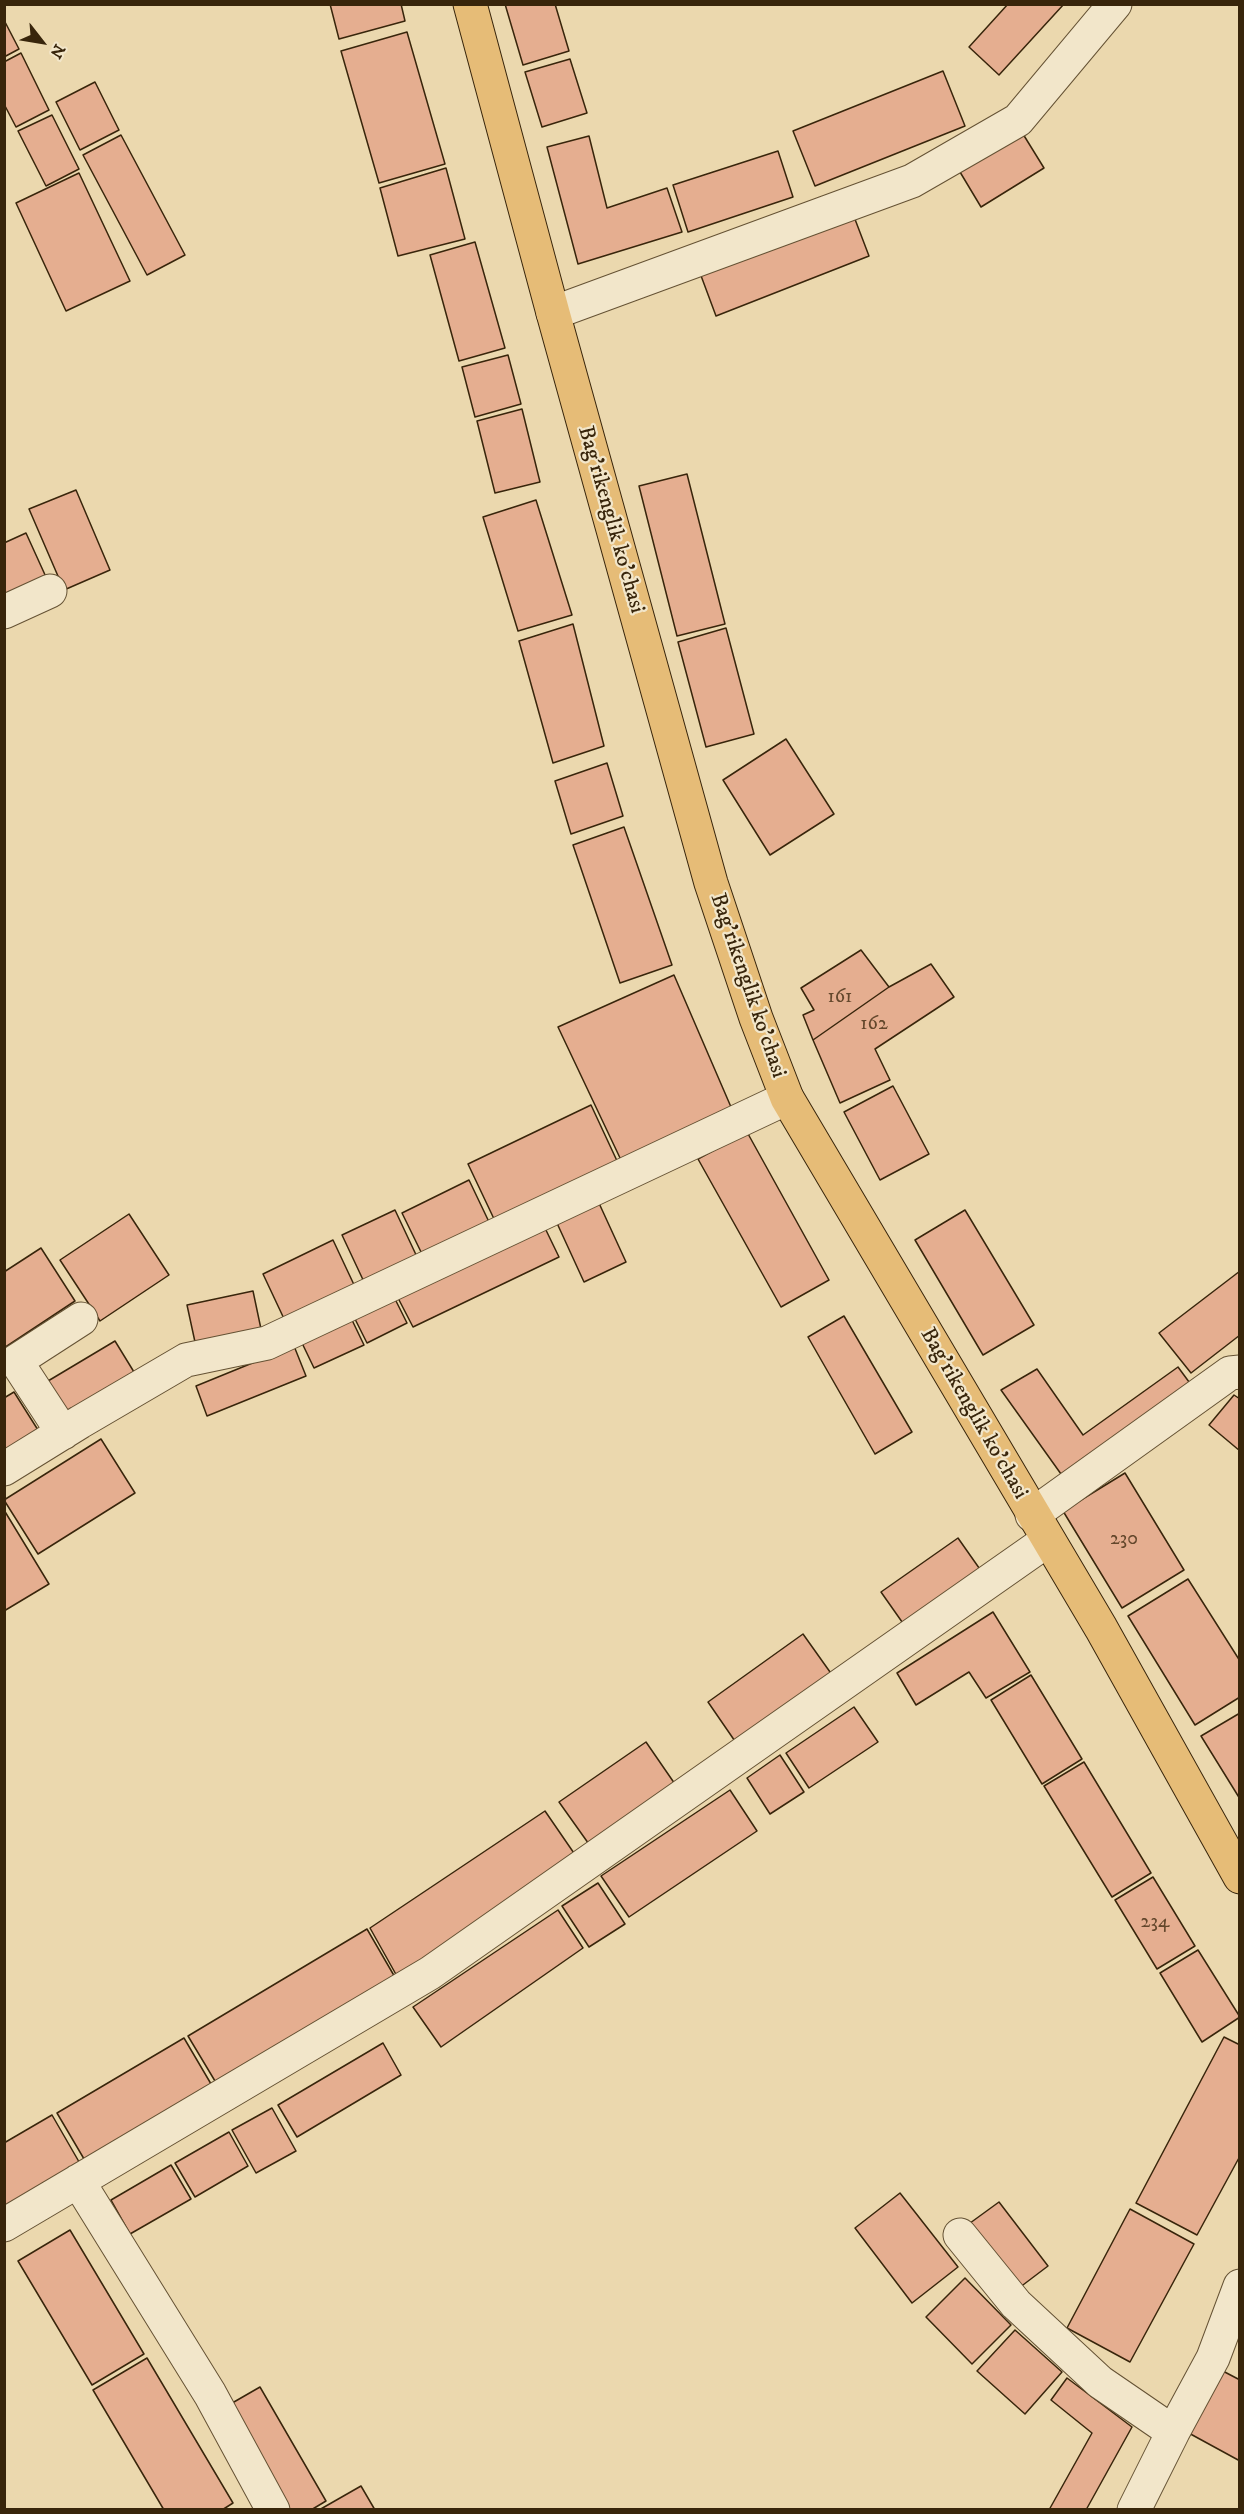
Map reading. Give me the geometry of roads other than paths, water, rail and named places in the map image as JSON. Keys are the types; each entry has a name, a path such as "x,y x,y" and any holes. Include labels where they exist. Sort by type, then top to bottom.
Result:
{"main road":[{"name":"Bag'rikenglik ko'chasi","path":"470,4 711,883 756,1018 787,1098 1101,1628 1239,1877"}],"street":[{"path":"553,313 912,181 1018,120 1115,4"},
{"path":"4,612 50,591"},
{"path":"4,1469 186,1360 267,1343 787,1098"},
{"path":"63,1433 16,1361 81,1319"},
{"path":"4,2224 430,1973 1040,1528 1230,1373 1239,1372"},
{"path":"78,2181 210,2394 273,2510"},
{"path":"960,2235 1016,2304 1100,2382 1173,2432"},
{"path":"1134,2510 1213,2358 1239,2286"}]}
